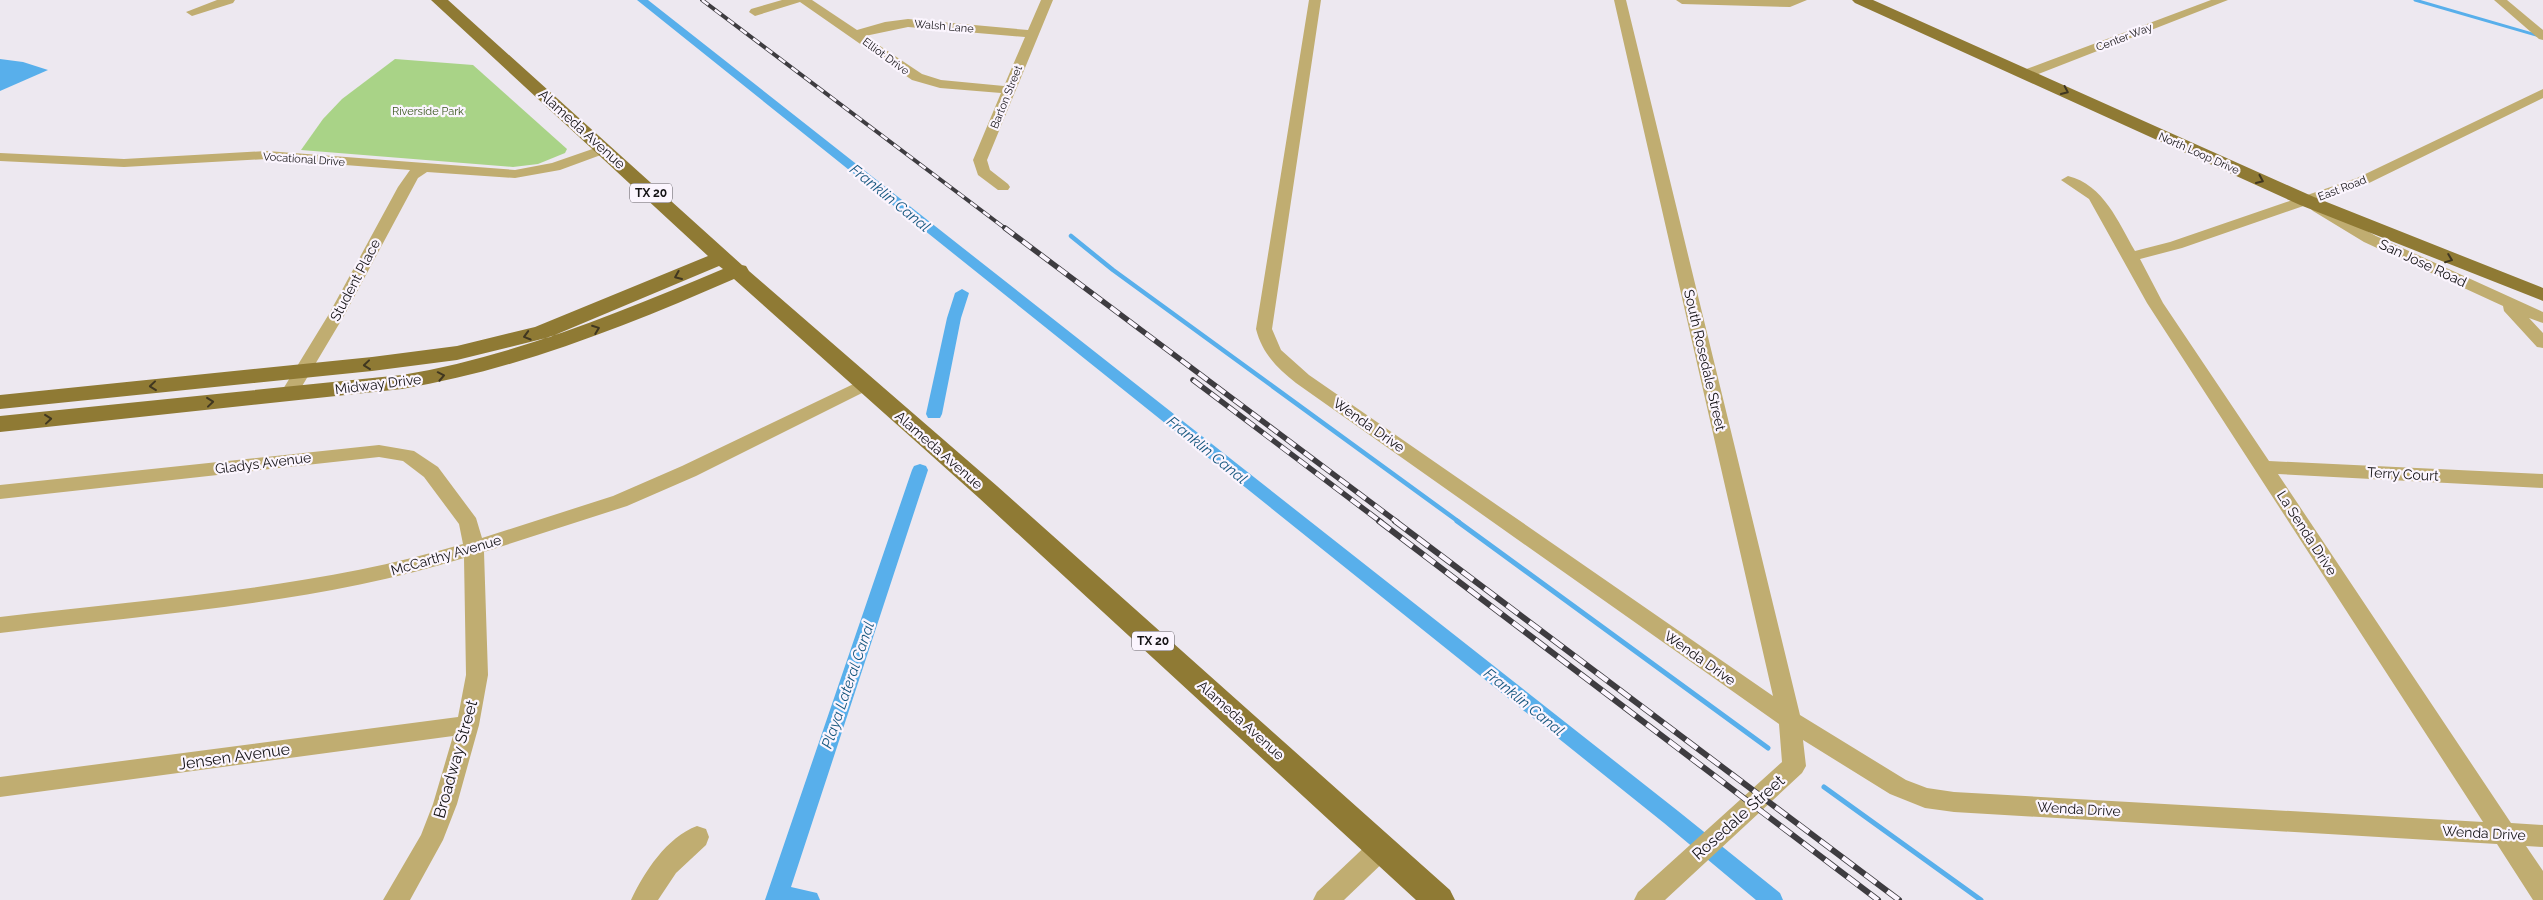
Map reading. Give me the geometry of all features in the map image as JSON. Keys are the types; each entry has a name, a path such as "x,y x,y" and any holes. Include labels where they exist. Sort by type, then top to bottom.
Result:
{"main road":[{"name":"Alameda Avenue","path":"439,0 864,385 995,499 1439,900"},
{"name":"North Loop Drive","path":"1860,0 2306,201 2543,295"},
{"name":"North Loop Drive","path":"1889,0 2249,160 2470,252 2543,279"},
{"name":"Midway Drive","path":"0,402 457,353 516,339 560,325 731,264"},
{"name":"Midway Drive","path":"0,424 428,378 510,360 605,326 731,264"}],"street":[{"path":"192,12 229,0"},
{"path":"755,12 795,0"},
{"name":"Elliot Drive","path":"804,0 856,34 917,78 940,84 1008,90"},
{"name":"Barton Street","path":"1003,187 983,172 980,160 1047,0"},
{"name":"Wenda Drive","path":"1315,0 1264,329 1269,347 1286,366 1790,720 1898,787 1925,798 1963,802 2543,836"},
{"name":"South Rosedale Street","path":"1620,0 1790,720"},
{"path":"1682,0 1790,3 1801,0"},
{"name":"Center Way","path":"2026,74 2222,0"},
{"path":"2500,0 2538,32"},
{"path":"2515,13 2543,19"},
{"name":"Walsh Lane","path":"856,34 885,26 908,23 1032,34"},
{"name":"East Road","path":"2131,258 2176,245 2362,182 2543,93"},
{"name":"Vocational Drive","path":"0,158 124,163 267,155 515,174 530,173 555,167 604,149"},
{"name":"Student Place","path":"289,394 340,309 405,187 413,175 422,168"},
{"name":"La Senda Drive","path":"2068,180 2093,194 2131,258 2142,282 2543,893"},
{"name":"San Jose Road","path":"2306,201 2370,239 2543,318"},
{"path":"2504,300 2543,343"},
{"name":"McCarthy Avenue","path":"0,625 325,585 411,566 572,518 620,501 689,471 864,385"},
{"name":"Gladys Avenue","path":"0,492 325,456 379,451 393,452 417,460 431,472 469,523 474,548"},
{"name":"Terry Court","path":"2263,467 2543,481"},
{"name":"Broadway Street","path":"396,900 431,840 445,804 468,725 477,675 477,606 474,548"},
{"name":"Rosedale Street","path":"1647,900 1794,766 1790,720"},
{"name":"Jensen Avenue","path":"0,787 468,725"},
{"path":"644,900 660,872 672,857 697,837"},
{"path":"1326,900 1382,847"}],"green space":[{"name":"Riverside Park","path":"395,59 473,65 567,149 565,153 538,164 513,167 301,150 323,119 342,99"}],"water":[{"path":"0,59 23,62 48,70 0,91"}],"waterway":[{"name":"Franklin Canal","path":"642,0 1671,817 1772,900"},
{"path":"2415,0 2543,37"},
{"path":"1071,236 1113,270 1459,522"},
{"name":"Playa Lateral Canal","path":"934,414 954,318 962,293"},
{"name":"Playa Lateral Canal","path":"776,900 920,470"},
{"path":"1457,521 1768,748"},
{"path":"1824,787 1981,900"},
{"path":"778,895 809,900"}],"railway":[{"path":"702,0 1006,229"},
{"path":"1005,228 1397,522"},
{"path":"1193,380 1381,522"},
{"path":"1379,521 1878,900"},
{"path":"1395,521 1899,900"}]}
